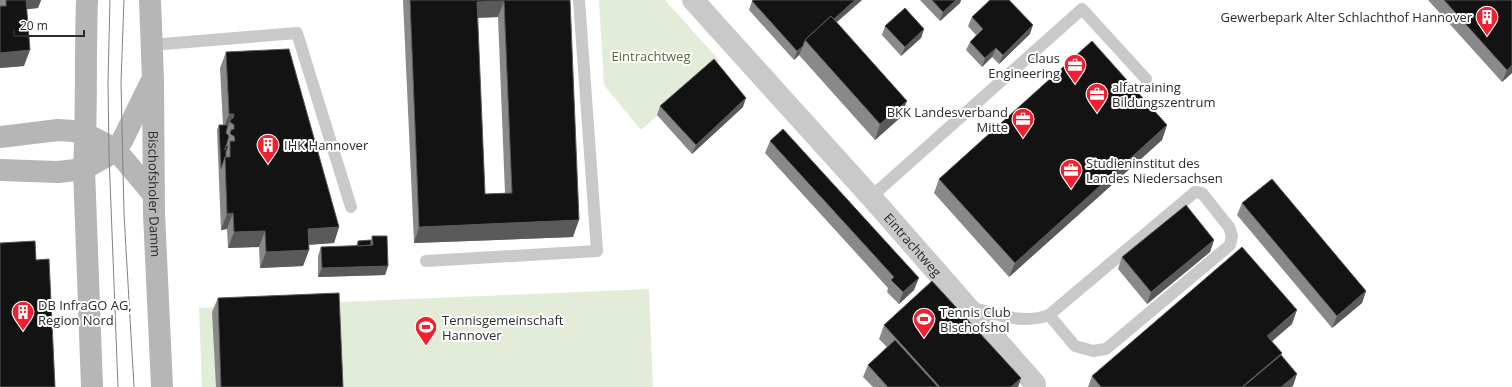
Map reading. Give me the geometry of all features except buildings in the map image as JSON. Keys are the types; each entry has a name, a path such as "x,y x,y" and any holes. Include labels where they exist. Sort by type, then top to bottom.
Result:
{"main road":[{"path":"88,0 85,52 86,134 84,169 92,387"},
{"name":"Bischofsholer Damm","path":"150,0 153,80 153,194 162,387"},
{"path":"0,170 58,172 84,169 109,155 122,141 153,80"},
{"path":"0,137 58,130 86,134 116,149 153,194"}],"street":[{"name":"Eintrachtweg","path":"693,0 871,197 1037,385"}],"lane":[{"path":"426,261 597,251 579,0"},
{"path":"871,197 1082,9 1146,79"},
{"path":"151,45 297,33 352,207"},
{"path":"967,307 1026,320 1040,319 1049,315 1195,192 1202,194 1229,227 1232,236 1230,245 1106,349 1093,351 1076,346 1049,315"}],"green space":[{"name":"Eintrachtweg","path":"599,0 665,0 720,61 641,130 604,85"},
{"name":"Tennisgemeinschaft Hannover","path":"649,289 653,387 202,387 199,308"}],"tram line":[{"path":"110,0 108,81 109,155 118,387"},
{"path":"124,0 121,82 124,214 134,387"}],"place":[{"name":"Gewerbepark Alter Schlachthof Hannover","path":"1487,36"},
{"name":"Claus Engineering","path":"1075,84"},
{"name":"alfatraining Bildungszentrum","path":"1097,114"},
{"name":"BKK Landesverband Mitte","path":"1023,138"},
{"name":"IHK Hannover","path":"268,164"},
{"name":"Studieninstitut des Landes Niedersachsen","path":"1071,190"},
{"name":"DB InfraGO AG, Region Nord","path":"23,332"},
{"name":"Tennis Club Bischofshol","path":"924,338"},
{"name":"Tennisgemeinschaft Hannover","path":"426,346"}]}
